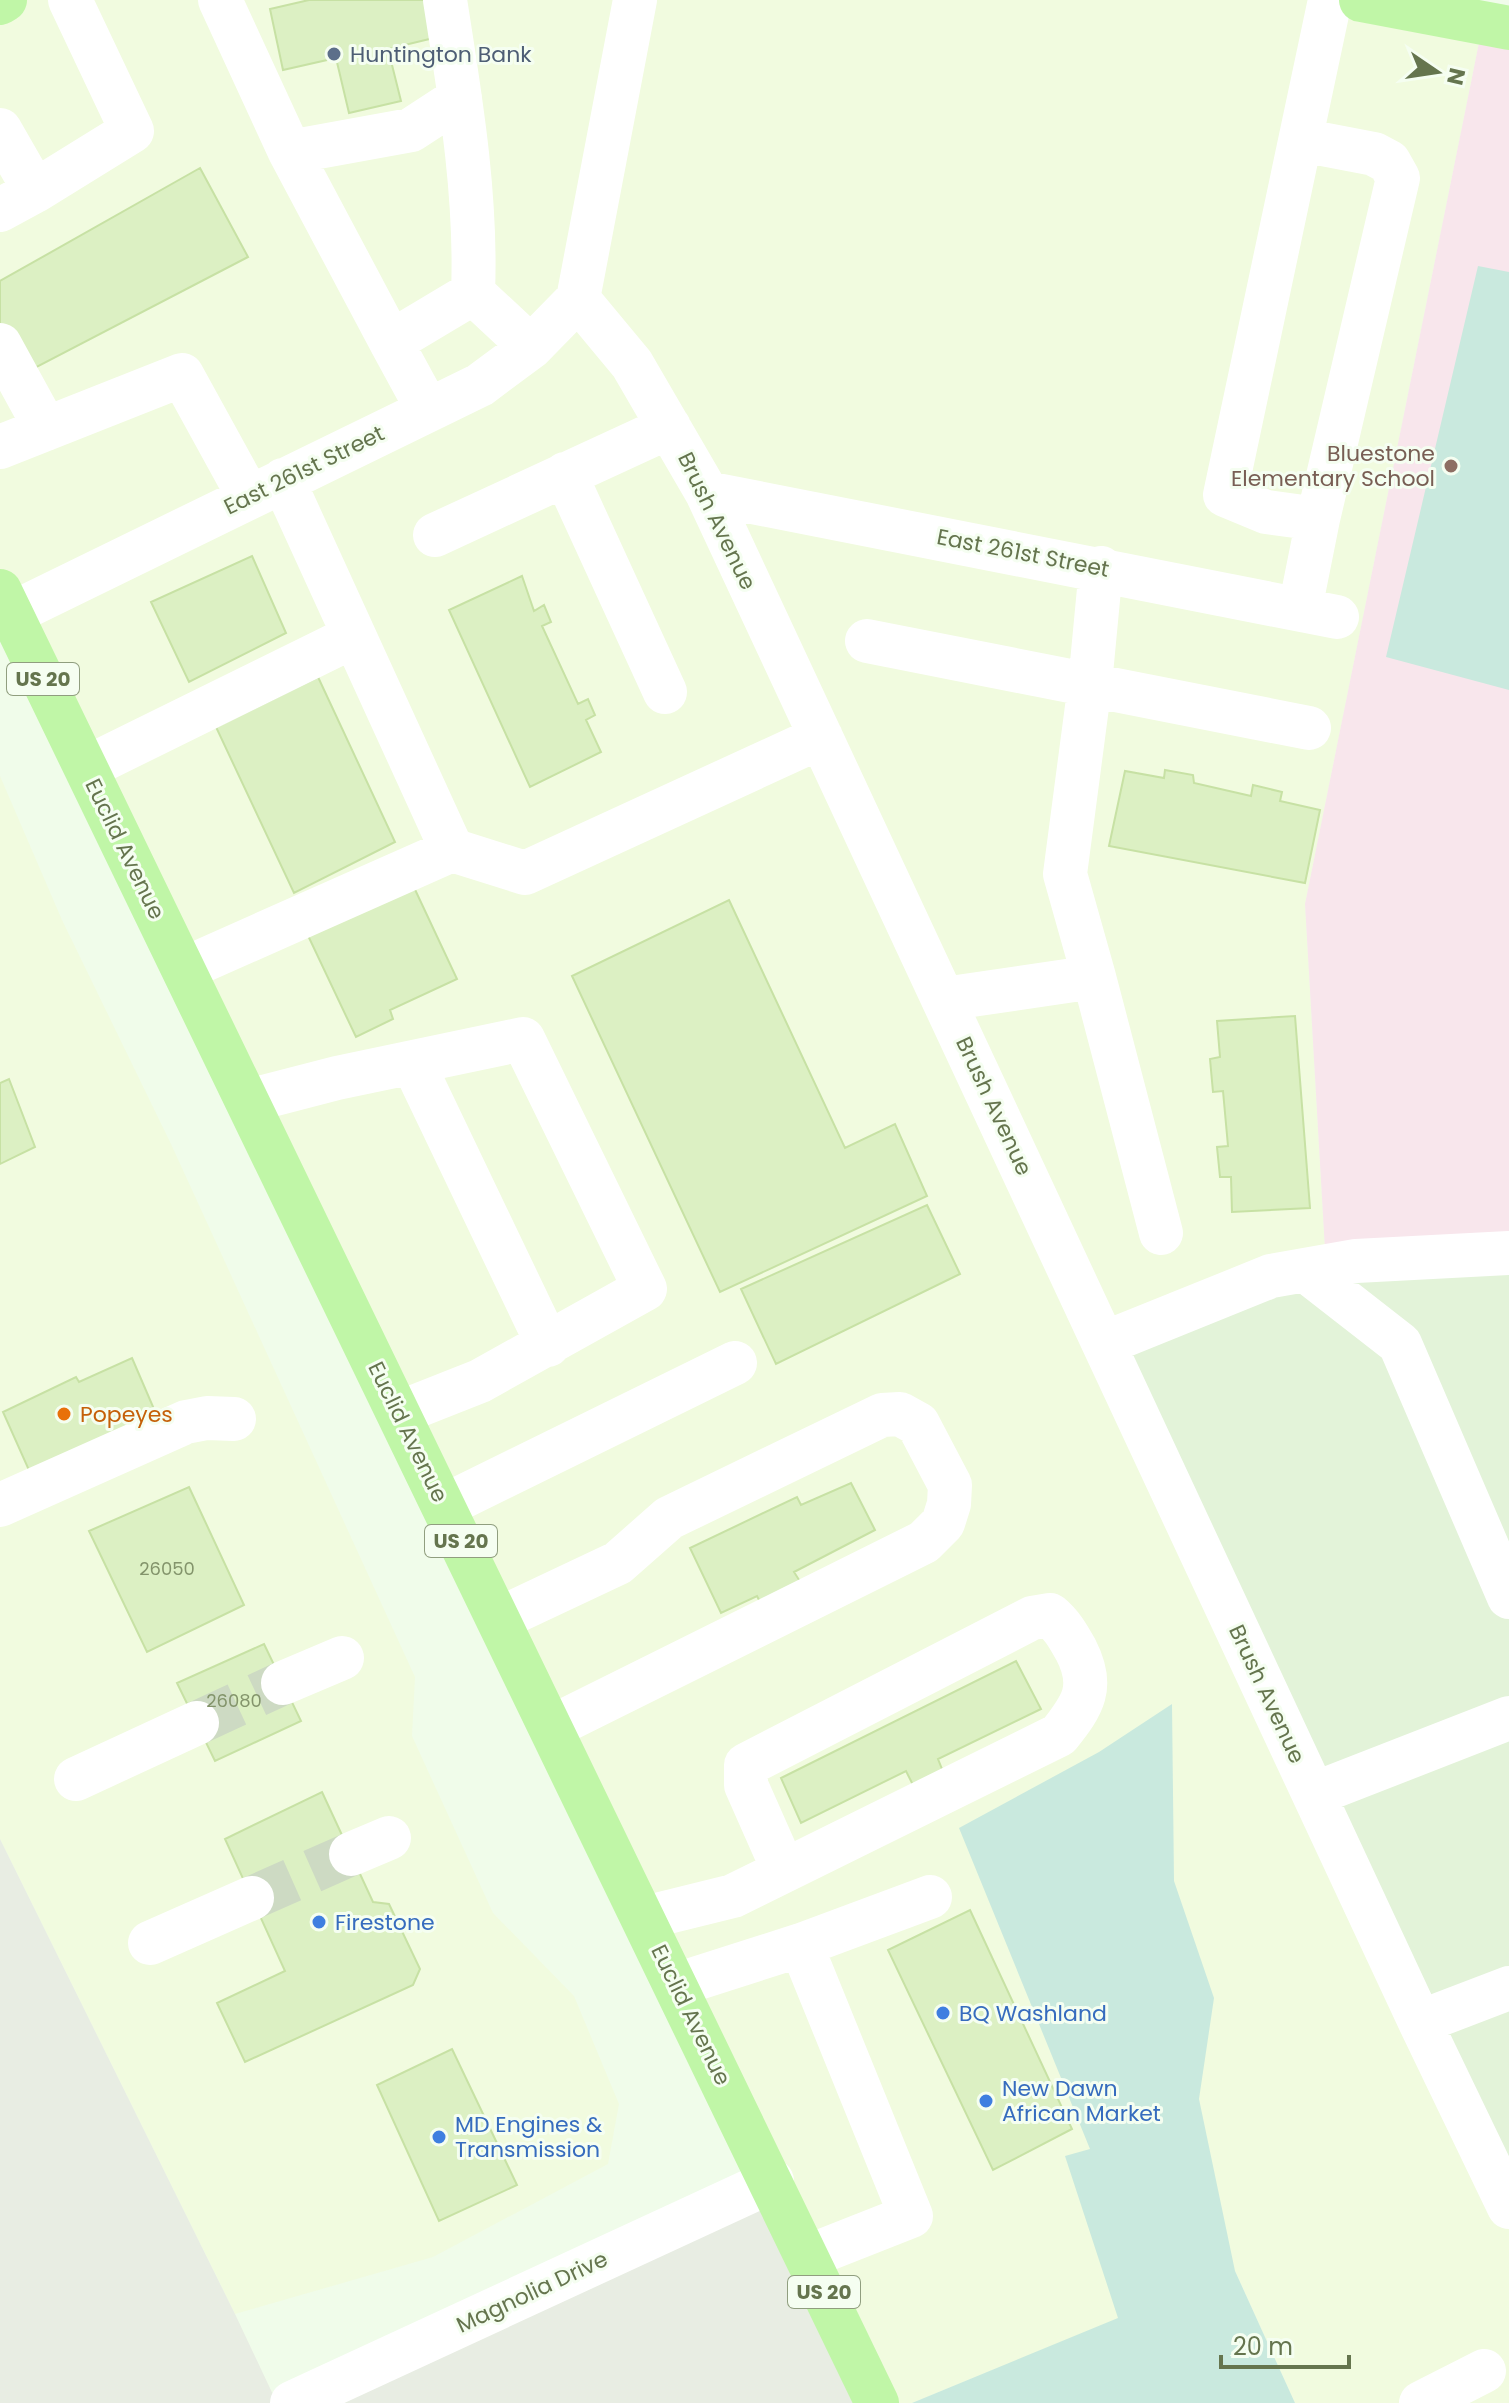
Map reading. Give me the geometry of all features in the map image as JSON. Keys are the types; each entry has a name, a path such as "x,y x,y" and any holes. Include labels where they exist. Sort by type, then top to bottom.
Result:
{"main road":[{"path":"1361,0 1509,28"},
{"name":"Euclid Avenue","path":"6,603 877,2403"}],"street":[{"path":"0,130 18,201 132,131 70,0"},
{"path":"220,0 290,152 428,410"},
{"path":"445,0 460,98 475,255 473,293"},
{"path":"578,299 635,0"},
{"path":"1301,140 1374,154 1389,162 1398,178 1318,519 1266,512 1225,495 1330,0"},
{"path":"290,152 411,130 460,98"},
{"path":"391,342 473,293"},
{"path":"473,293 531,347"},
{"name":"East 261st Street","path":"6,603 266,489 480,385 531,347 578,299"},
{"name":"Brush Avenue","path":"578,299 632,364 707,493 1509,2207"},
{"path":"0,345 46,429"},
{"path":"0,447 182,375 266,489 354,636 452,850"},
{"path":"435,535 669,427"},
{"path":"565,474 665,692"},
{"name":"East 261st Street","path":"707,493 1319,613 1318,519"},
{"path":"1101,568 1090,684 1065,874 1161,1233"},
{"path":"86,768 354,636"},
{"path":"867,641 1309,728"},
{"path":"184,969 452,850 525,873 821,737"},
{"path":"944,999 1094,977"},
{"path":"248,1101 523,1039 645,1289 480,1381 399,1413"},
{"path":"413,1063 548,1345"},
{"path":"1105,1343 1271,1276 1356,1261 1509,1253"},
{"path":"1305,1270 1400,1344 1509,1597"},
{"path":"444,1506 735,1363"},
{"path":"499,1619 618,1563 669,1518 882,1415 900,1414 918,1424 950,1485 949,1504 943,1523 924,1542 552,1727"},
{"path":"0,1505 186,1422 207,1418 234,1419"},
{"path":"644,1918 733,1896 784,1871 1059,1735 1076,1714 1086,1691 1086,1669 1063,1626 1050,1615 1032,1618 746,1765 746,1785 784,1871"},
{"path":"283,1683 342,1658"},
{"path":"1314,1794 1509,1718"},
{"path":"76,1779 197,1723"},
{"path":"676,1985 801,1945 930,1897"},
{"path":"150,1943 252,1898"},
{"path":"801,1945 911,2216 807,2257"},
{"path":"1420,2022 1509,1988"},
{"name":"Magnolia Drive","path":"292,2403 772,2181"},
{"path":"1421,2403 1496,2378"}],"shaded area":[{"path":"5,0 1361,0 1483,23 1305,904 1326,1267 1105,1343 1509,2207 1509,2403 1295,2403 1235,2271 912,2403 877,2403 0,591 0,3"},
{"name":"Bluestone Elementary School","path":"1483,23 1509,28 1509,1253 1326,1267 1305,904"},
{"path":"1478,266 1509,272 1509,690 1386,657"},
{"path":"0,776 62,920 171,1144 415,1677 412,1736 493,1913 574,1996 619,2104 608,2164 433,2257 235,2314 0,1839"},
{"path":"1509,1253 1509,2207 1105,1343 1271,1276"},
{"path":"1172,1704 1174,1881 1214,1998 1199,2099 1235,2271 1295,2403 912,2403 1118,2318 1065,2156 1090,2149 959,1828 1099,1752"},
{"path":"0,1839 235,2314 277,2403 0,2403"},
{"path":"772,2181 877,2403 292,2403"}],"building":[{"name":"Huntington Bank","path":"309,0 434,0 442,36 388,49 401,101 349,113 336,58 283,70 270,9"},
{"path":"200,168 248,257 27,372 0,323 0,281"},
{"path":"252,556 286,633 189,682 151,602"},
{"path":"522,576 534,611 544,605 551,622 542,626 578,704 588,699 595,715 586,720 601,752 530,787 449,610"},
{"path":"318,677 395,842 294,893 216,727"},
{"path":"1165,770 1193,775 1194,783 1251,796 1253,785 1282,792 1280,801 1320,810 1305,883 1109,846 1125,771 1164,778"},
{"path":"411,881 457,979 390,1010 393,1019 356,1037 303,925"},
{"path":"729,900 845,1148 895,1124 927,1196 720,1292 572,976"},
{"path":"1295,1016 1310,1208 1232,1212 1231,1177 1220,1177 1217,1147 1228,1146 1223,1091 1213,1092 1210,1059 1220,1057 1217,1021"},
{"path":"9,1079 35,1147 0,1164 0,1083"},
{"path":"927,1205 960,1274 776,1364 741,1289"},
{"path":"132,1358 157,1416 32,1477 3,1412 76,1377 79,1382"},
{"path":"851,1483 875,1530 794,1572 801,1583 760,1602 757,1596 721,1613 690,1548 797,1497 801,1505"},
{"path":"189,1487 244,1605 147,1652 89,1531"},
{"path":"264,1644 301,1721 215,1761 177,1683"},
{"path":"1016,1661 1041,1709 938,1759 944,1774 915,1789 906,1771 801,1823 781,1778"},
{"path":"322,1792 373,1902 389,1904 420,1969 413,1985 245,2062 217,2003 285,1971 225,1839"},
{"path":"970,1910 1072,2129 993,2170 888,1950"},
{"path":"452,2049 517,2185 439,2221 377,2085"}],"tunnel":[{"path":"197,1723 283,1683"},
{"path":"252,1898 351,1854"}],"place":[{"name":"Huntington Bank","path":"334,54"},
{"name":"Bluestone Elementary School","path":"1451,466"},
{"name":"Popeyes","path":"64,1414"},
{"name":"Firestone","path":"319,1922"},
{"name":"BQ Washland","path":"943,2013"},
{"name":"New Dawn African Market","path":"986,2101"},
{"name":"MD Engines & Transmission","path":"439,2137"}]}
